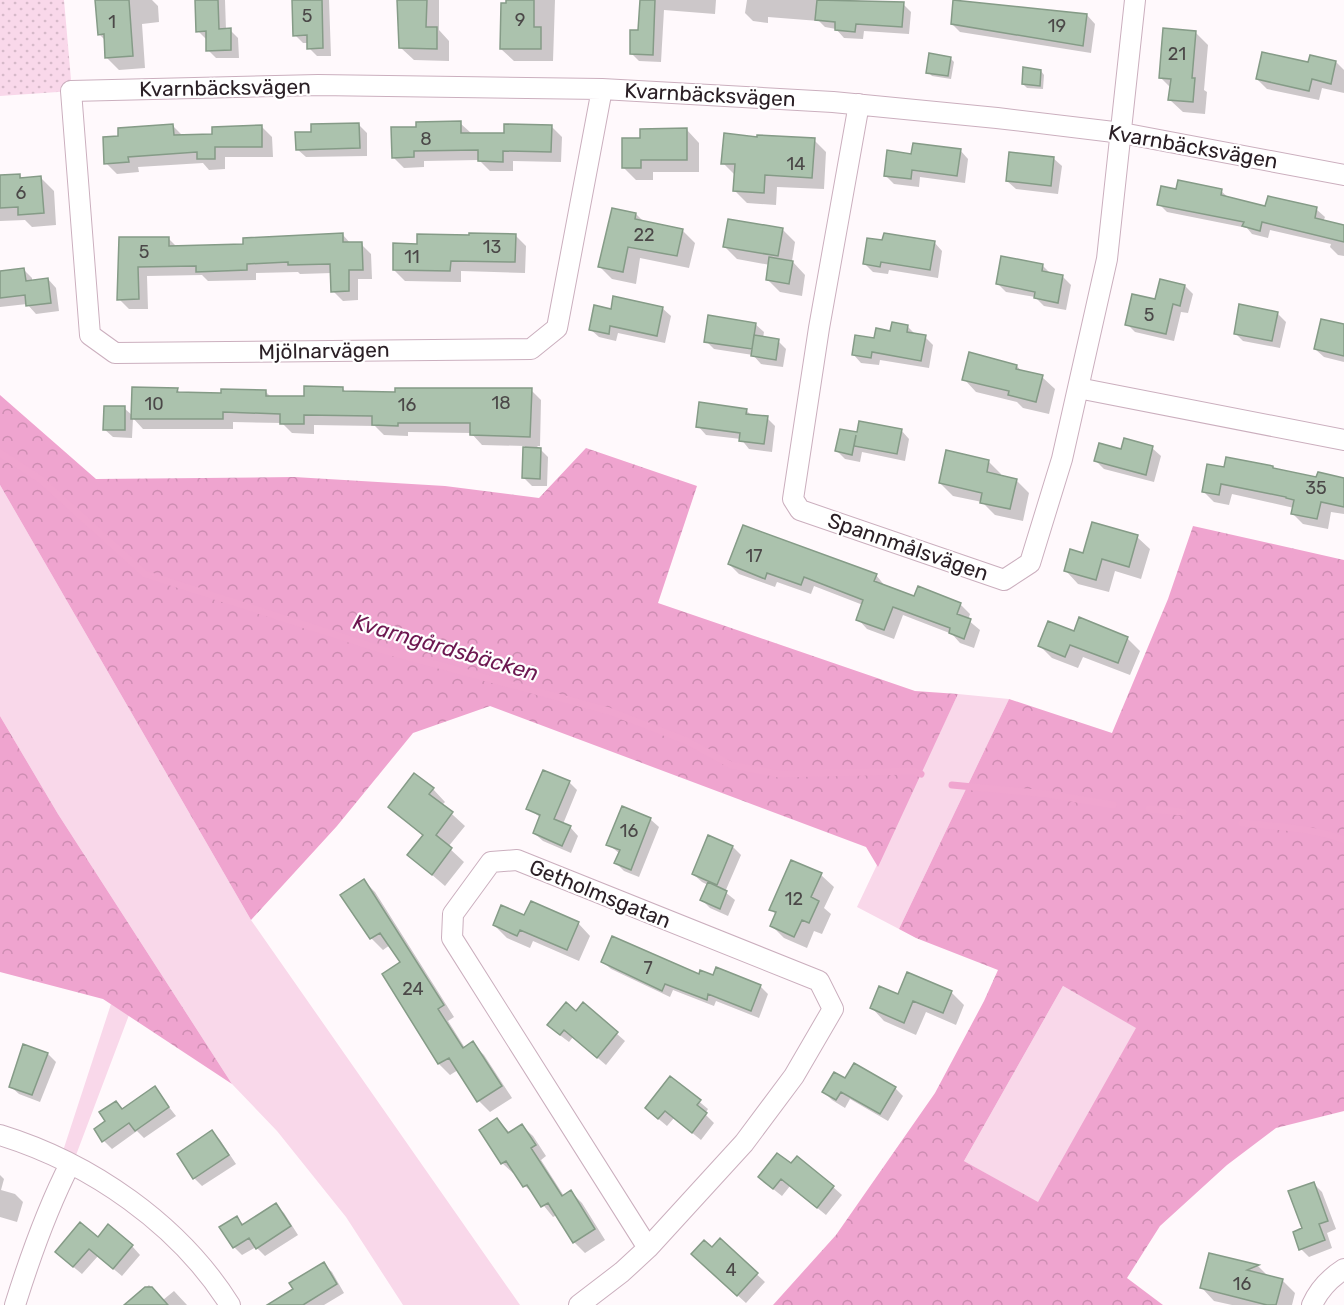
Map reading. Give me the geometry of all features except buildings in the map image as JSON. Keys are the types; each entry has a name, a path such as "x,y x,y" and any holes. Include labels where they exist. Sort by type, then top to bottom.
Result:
{"street":[{"name":"Spannmålsvägen","path":"859,104 819,328 793,499 800,510 1004,580 1030,563 1062,459 1107,258 1136,0"},
{"name":"Kvarnbäcksvägen","path":"71,92 318,86 602,89 859,104 1122,133 1344,175"},
{"name":"Mjölnarvägen","path":"71,92 90,335 115,353 531,349 557,328 602,89"},
{"path":"1078,388 1344,440"},
{"name":"Getholmsgatan","path":"579,1305 622,1272 648,1248 744,1143 794,1076 833,1009 819,981 517,860 491,862 453,914 452,938 648,1248"},
{"path":"0,1135 37,1148 70,1164 131,1201 159,1224 207,1274 230,1305"},
{"path":"15,1305 32,1252 56,1191 70,1164"},
{"path":"1312,1305 1319,1292 1332,1277 1344,1269"}],"shaded area":[{"path":"0,0 64,0 72,91 0,96"},
{"path":"0,485 251,920 520,1305 403,1305 346,1217 277,1131 232,1084 58,814 0,716"},
{"path":"958,694 1009,699 899,929 857,907"},
{"path":"1063,986 1137,1028 1038,1203 964,1161"},
{"path":"111,1004 129,1015 73,1163 61,1157"}],"green space":[{"path":"0,395 96,479 294,477 445,486 539,498 586,448 697,486 658,603 915,691 958,694 878,867 866,847 490,706 413,733 337,826 251,920 0,485"},
{"path":"1193,526 1344,560 1344,1111 1276,1128 1227,1165 1160,1226 1127,1278 1163,1305 773,1305 836,1235 935,1093 998,970 916,938 899,929 1009,699 1112,733 1168,599","holes":["1063,986 1136,1028 1038,1202 964,1161"]},
{"path":"0,716 58,814 232,1084 103,999 0,972"}],"waterway":[{"name":"Kvarngårdsbäcken","path":"0,453 40,479 145,574 383,650 609,711 687,741 731,765 779,774 914,771 921,774"},
{"path":"952,785 1047,794 1113,805"},
{"path":"1149,809 1183,812"},
{"path":"1242,823 1307,830 1344,840"}]}
